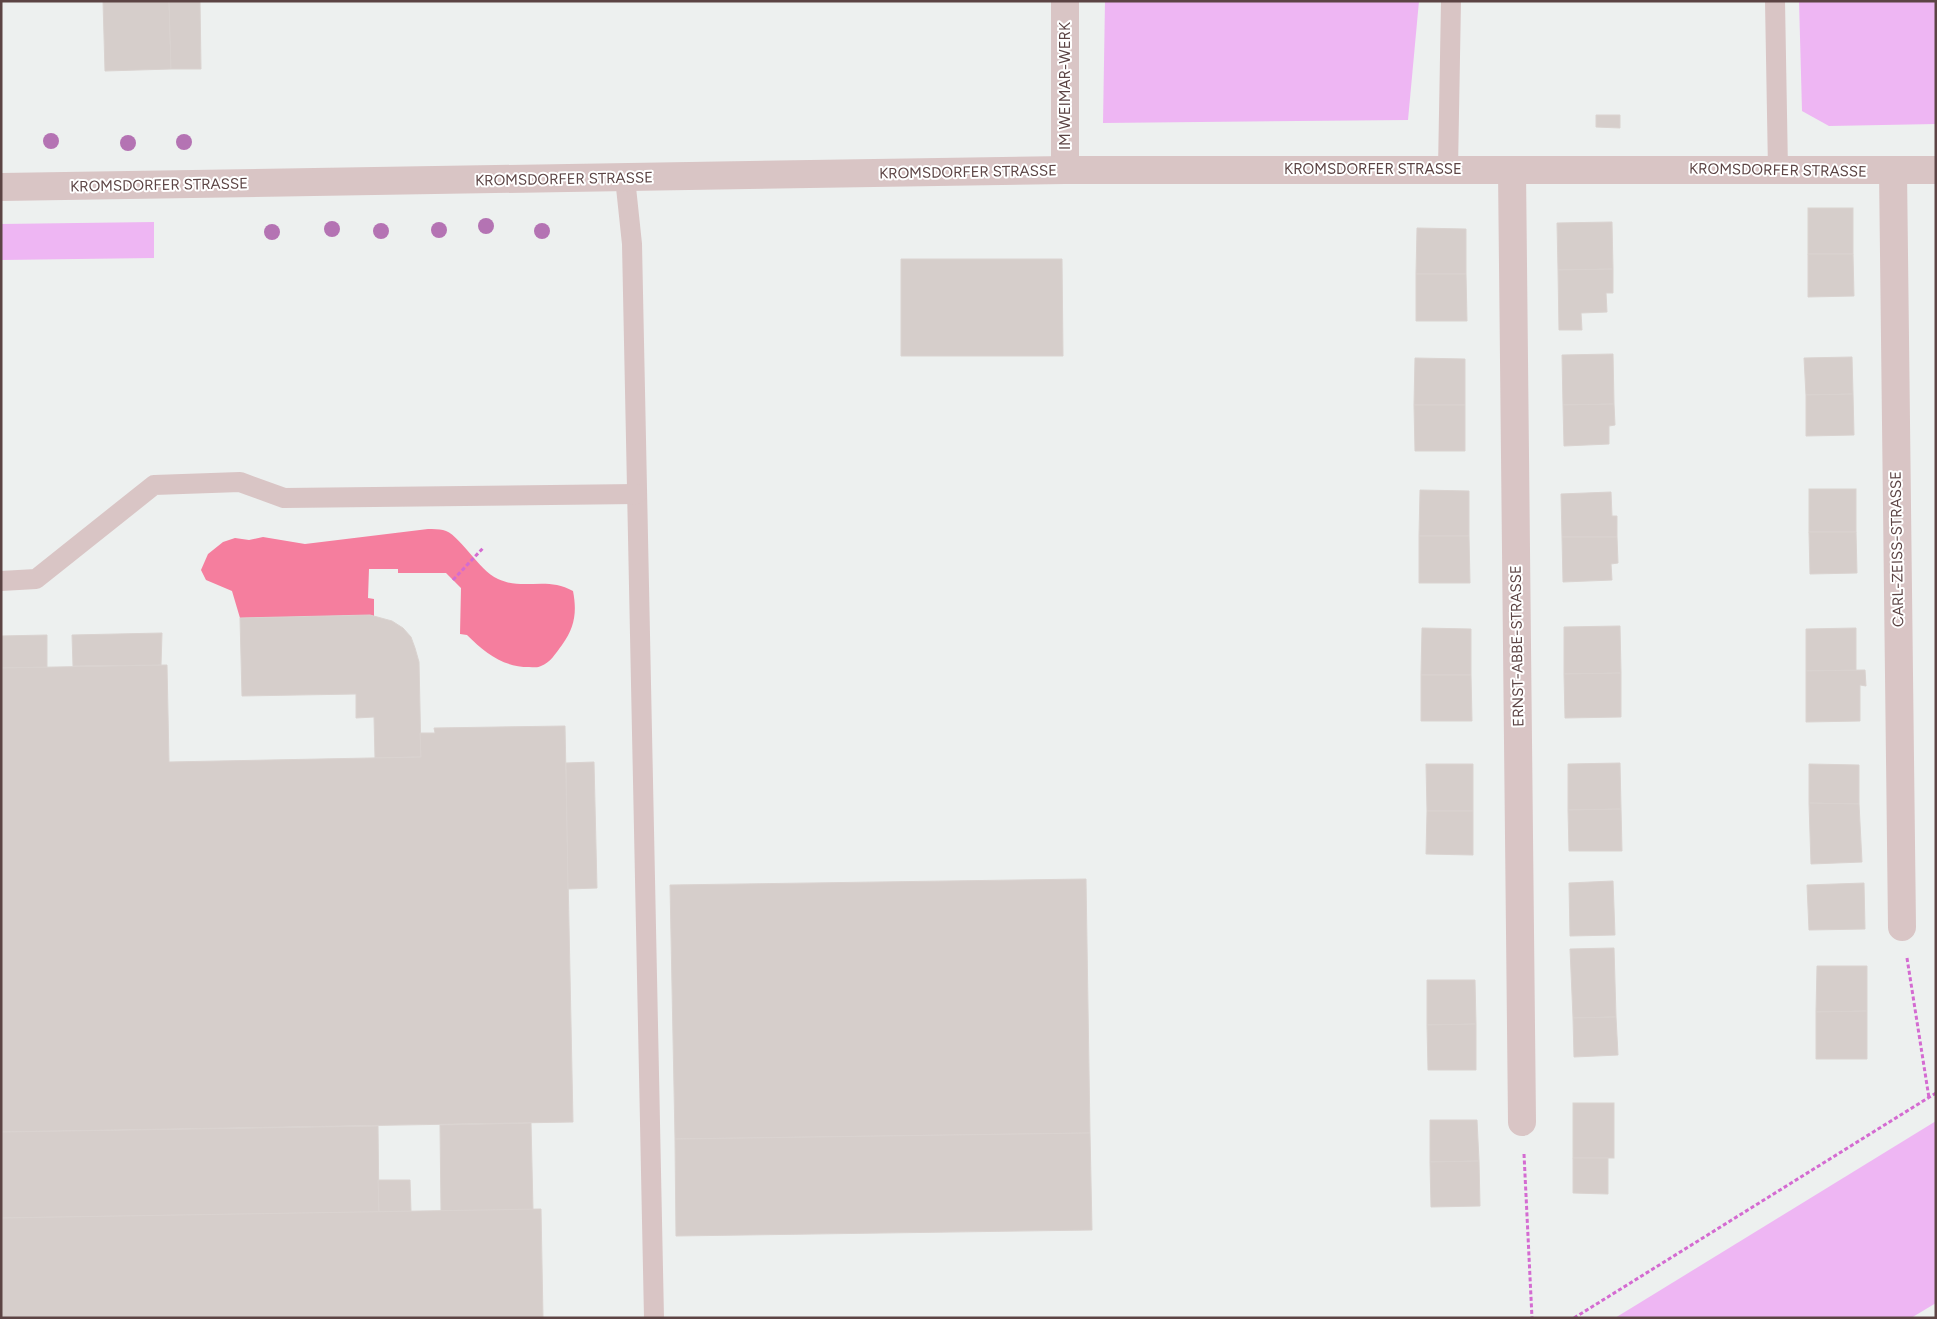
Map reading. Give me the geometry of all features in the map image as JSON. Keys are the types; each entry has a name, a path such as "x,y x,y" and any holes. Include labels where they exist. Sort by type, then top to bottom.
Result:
{"street":[{"name":"IM WEIMAR-WERK","path":"1065,1 1065,170"},
{"name":"KROMSDORFER STRASSE","path":"1,187 1065,170 1936,170"},
{"name":"ERNST-ABBE-STRASSE","path":"1512,170 1522,1122"},
{"name":"CARL-ZEISS-STRASSE","path":"1893,170 1902,927"}],"lane":[{"path":"1448,169 1451,1"},
{"path":"1775,1 1778,170"},
{"path":"625,178 632,244 654,1318"},
{"path":"1,581 36,580 154,485 240,482 284,498 637,494"}],"path":[{"path":"453,580 484,547"},
{"path":"1902,927 1929,1098"},
{"path":"1574,1318 1936,1093"},
{"path":"1522,1122 1532,1318"}],"shaded area":[{"path":"1105,1 1419,1 1408,120 1103,123"},
{"path":"1799,1 1936,1 1936,124 1829,126 1802,111"},
{"path":"154,222 154,258 1,260 1,224"},
{"path":"428,529 441,530 456,538 483,568 498,579 517,584 554,584 573,591 575,613 570,632 550,660 540,667 511,665 495,658 467,635 460,634 461,588 446,573 398,573 398,569 369,569 368,598 374,599 374,616 240,618 232,591 206,580 201,570 208,554 223,542 235,538 249,540 263,537 305,544"},
{"path":"1936,1121 1936,1303 1911,1318 1615,1318"}],"building":[{"path":"103,1 169,1 171,69 105,71"},
{"path":"169,1 200,1 201,69 171,69"},
{"path":"1596,115 1620,115 1620,128 1596,127"},
{"path":"1808,208 1853,208 1853,254 1808,254"},
{"path":"1612,222 1613,269 1558,270 1557,223"},
{"path":"1417,228 1466,229 1466,274 1416,274"},
{"path":"1808,254 1853,254 1854,296 1808,297"},
{"path":"901,259 1062,259 1063,356 901,356"},
{"path":"1613,269 1613,293 1606,293 1607,312 1581,313 1582,330 1559,330 1558,270"},
{"path":"1416,274 1466,274 1467,321 1416,321"},
{"path":"1613,354 1614,404 1563,405 1562,355"},
{"path":"1852,357 1853,394 1806,395 1804,358"},
{"path":"1415,358 1465,359 1465,405 1414,405"},
{"path":"1853,394 1854,435 1806,436 1806,395"},
{"path":"1614,404 1615,425 1609,426 1609,444 1564,446 1563,405"},
{"path":"1414,405 1465,405 1465,451 1415,451"},
{"path":"1809,489 1856,489 1856,532 1809,532"},
{"path":"1420,490 1469,491 1469,536 1419,536"},
{"path":"1611,492 1612,516 1617,516 1617,537 1562,537 1561,494"},
{"path":"1809,532 1856,532 1857,573 1810,574"},
{"path":"1419,536 1469,536 1470,583 1419,583"},
{"path":"1562,537 1617,537 1618,563 1611,564 1612,580 1563,582"},
{"path":"370,615 392,621 403,628 411,637 415,648 419,662 421,757 375,758 374,717 356,718 356,694 242,696 240,618"},
{"path":"1620,626 1621,673 1564,674 1564,627"},
{"path":"1422,628 1471,629 1471,675 1421,675"},
{"path":"1856,628 1856,670 1806,671 1806,629"},
{"path":"162,633 161,665 73,666 72,635"},
{"path":"47,635 47,667 1,668 1,636"},
{"path":"167,665 169,762 421,757 420,733 435,733 434,728 565,726 573,1122 1,1132 1,668"},
{"path":"1865,670 1866,686 1860,685 1860,721 1806,722 1806,671"},
{"path":"1621,673 1621,717 1565,718 1564,674"},
{"path":"1421,675 1471,675 1472,721 1421,721"},
{"path":"594,762 597,888 568,889 566,763"},
{"path":"1620,763 1621,809 1568,810 1568,764"},
{"path":"1426,764 1473,764 1473,811 1427,811"},
{"path":"1809,764 1859,765 1859,804 1809,803"},
{"path":"1809,803 1859,804 1862,862 1811,864"},
{"path":"1621,809 1622,851 1569,851 1568,810"},
{"path":"1427,811 1473,811 1473,855 1426,854"},
{"path":"1086,879 1090,1133 675,1139 670,885"},
{"path":"1613,881 1615,935 1570,936 1569,883"},
{"path":"1864,883 1865,929 1809,930 1807,885"},
{"path":"1614,948 1616,1017 1573,1018 1570,949"},
{"path":"1817,966 1867,966 1867,1011 1816,1012"},
{"path":"1427,980 1475,980 1476,1024 1427,1025"},
{"path":"1867,1011 1867,1059 1816,1059 1816,1012"},
{"path":"1616,1017 1618,1055 1574,1057 1573,1018"},
{"path":"1476,1024 1476,1070 1428,1070 1427,1025"},
{"path":"1573,1103 1614,1103 1614,1158 1573,1158"},
{"path":"1430,1120 1477,1120 1479,1161 1430,1162"},
{"path":"531,1123 533,1210 441,1211 440,1125"},
{"path":"378,1126 379,1212 1,1218 1,1132"},
{"path":"1090,1133 1092,1230 676,1236 675,1139"},
{"path":"1573,1158 1608,1158 1608,1194 1573,1193"},
{"path":"1479,1161 1480,1206 1431,1207 1430,1162"},
{"path":"378,1180 410,1180 411,1212 379,1212"},
{"path":"541,1209 543,1318 1,1318 1,1218"}]}
